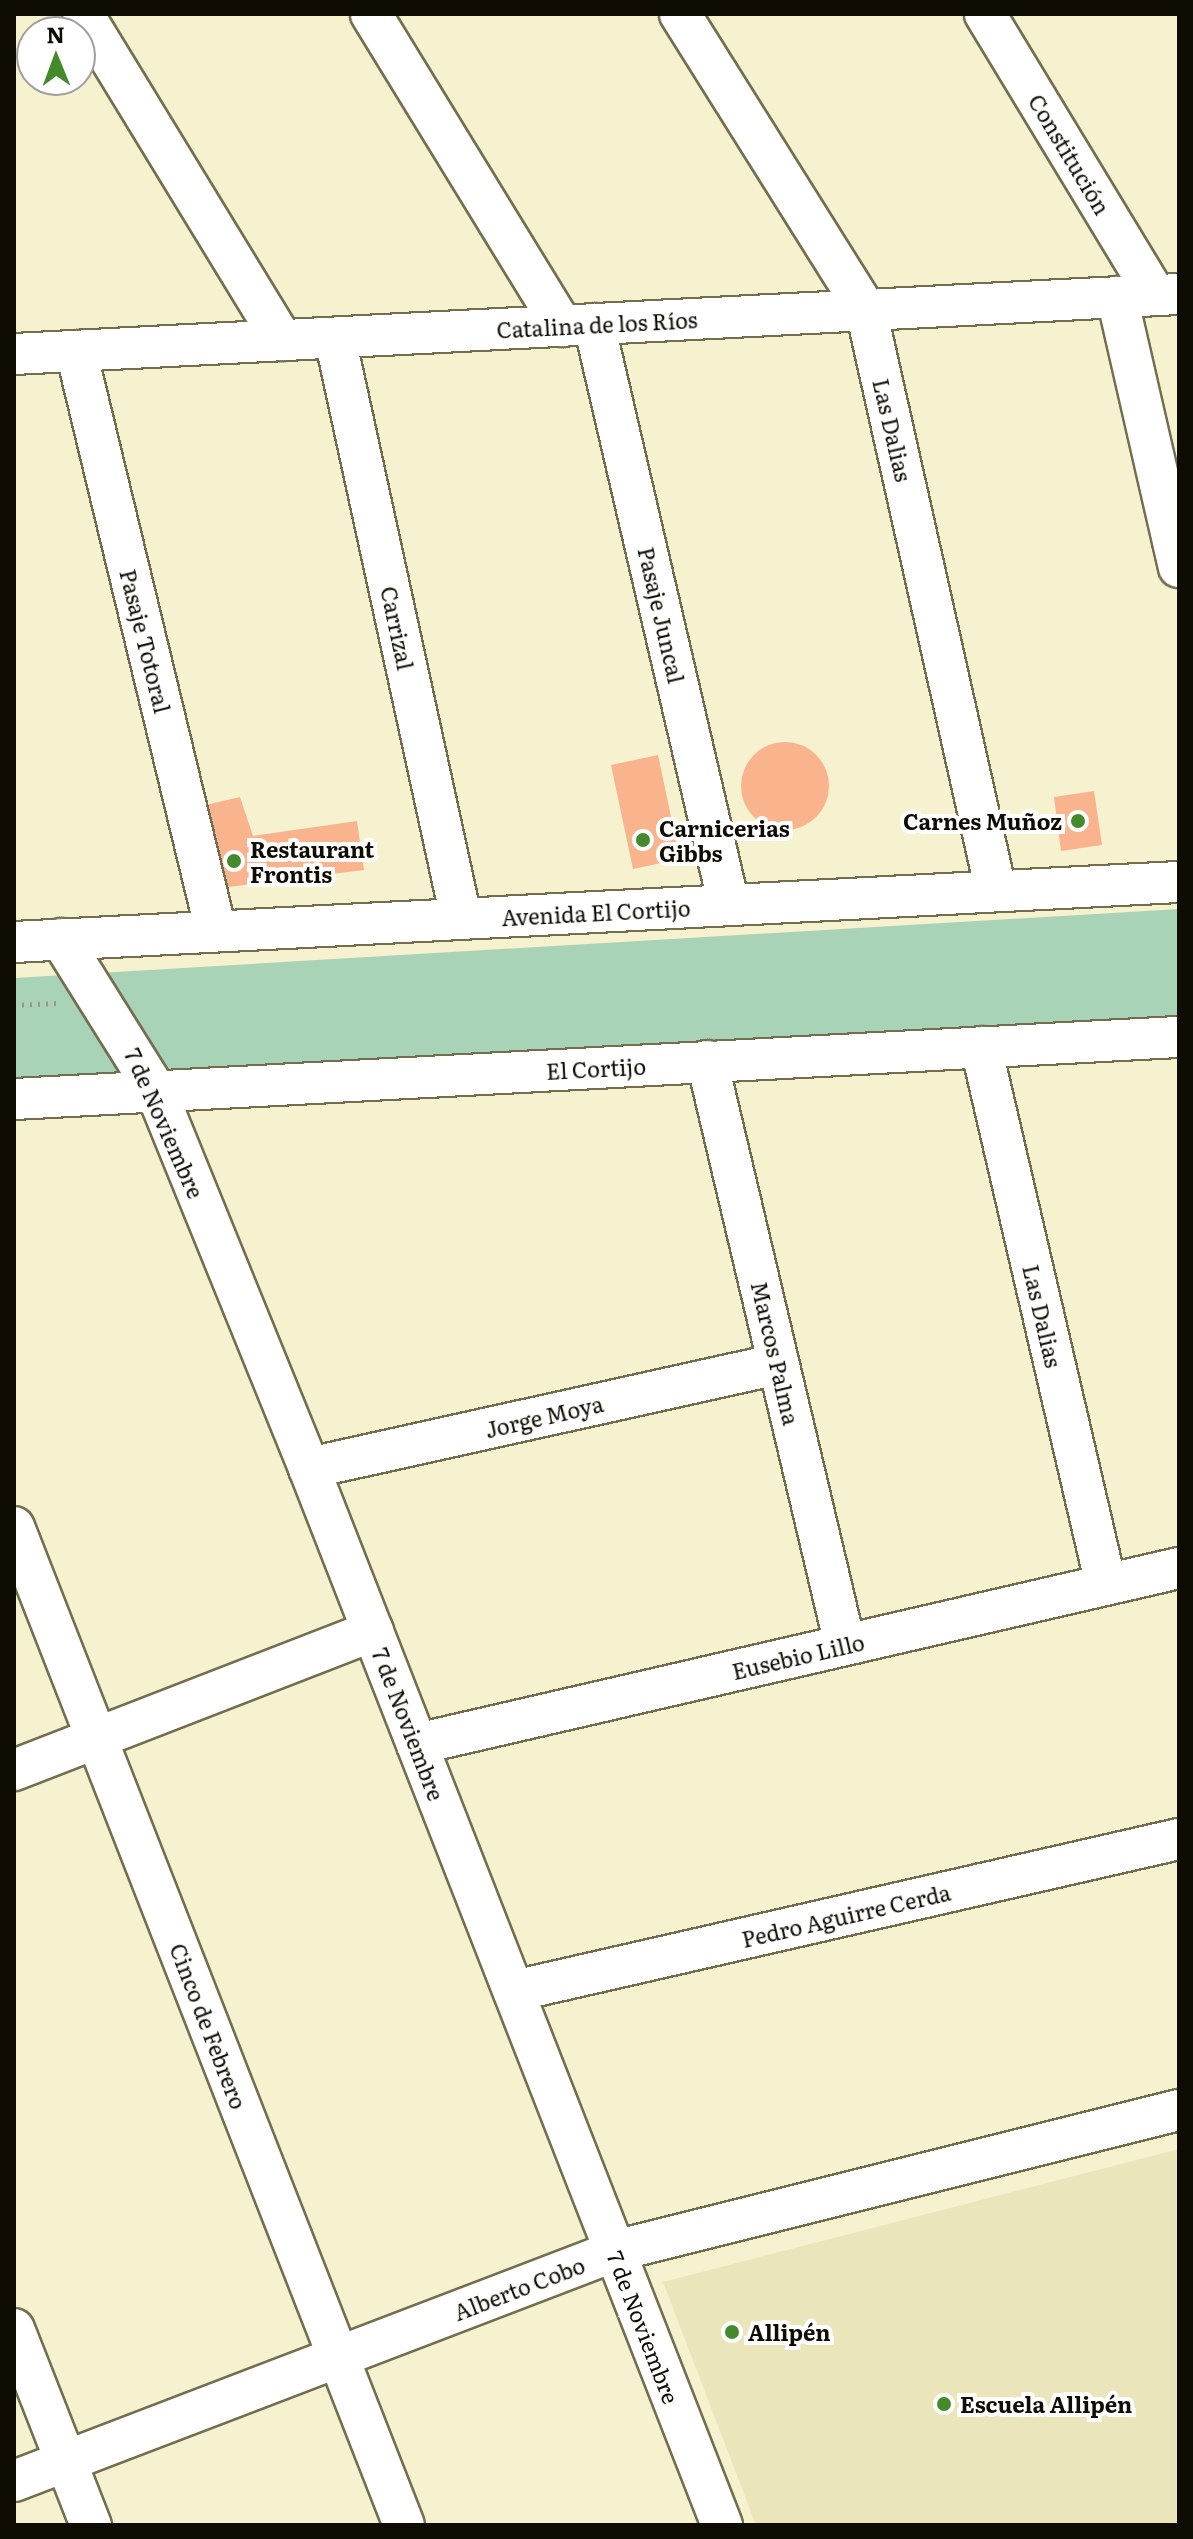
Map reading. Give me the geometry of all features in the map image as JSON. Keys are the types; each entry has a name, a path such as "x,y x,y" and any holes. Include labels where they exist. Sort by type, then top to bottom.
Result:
{"street":[{"path":"83,14 282,340"},
{"name":"Pasaje Juncal","path":"371,14 578,325 729,905"},
{"name":"Las Dalias","path":"680,14 866,310 996,891"},
{"name":"Constitución","path":"985,14 1151,295 1179,567"},
{"name":"Catalina de los Ríos","path":"14,354 1151,295"},
{"name":"Carrizal","path":"335,338 461,918"},
{"name":"Pasaje Totoral","path":"76,351 216,931"},
{"name":"Avenida El Cortijo","path":"14,942 1179,882"},
{"name":"7 de Noviembre","path":"61,939 156,1091 309,1468 722,2525"},
{"name":"El Cortijo","path":"14,1099 1179,1037"},
{"name":"Las Dalias","path":"981,1047 1106,1585"},
{"name":"Marcos Palma","path":"707,1061 845,1645"},
{"name":"Jorge Moya","path":"309,1468 778,1364"},
{"name":"Cinco de Febrero","path":"14,1527 404,2525"},
{"name":"Eusebio Lillo","path":"417,1744 1179,1568"},
{"path":"14,1770 373,1631"},
{"name":"Pedro Aguirre Cerda","path":"514,1991 1179,1839"},
{"name":"Alberto Cobo","path":"14,2481 615,2251 1179,2110"},
{"path":"14,2329 91,2525"}],"shaded area":[{"name":"Escuela Allipén","path":"1179,2149 1179,2525 756,2525 663,2282"}],"green space":[{"path":"1179,909 1179,1039 14,1082 14,978"}],"building":[{"path":"785,742 810,749 822,761 829,786 822,811 810,823 785,830 760,823 748,811 741,786 748,761 760,749"},
{"path":"658,755 680,859 633,869 611,765"},
{"name":"Carnes Muñoz","path":"1094,791 1102,845 1061,851 1054,797"},
{"path":"240,797 253,836 357,821 364,870 229,887 221,883 197,807"}],"place":[{"name":"Carnes Muñoz","path":"1078,821"},
{"name":"Carnicerias Gibbs","path":"643,840"},
{"name":"Restaurant Frontis","path":"234,861"},
{"name":"Allipén","path":"732,2332"},
{"name":"Escuela Allipén","path":"944,2404"}]}
